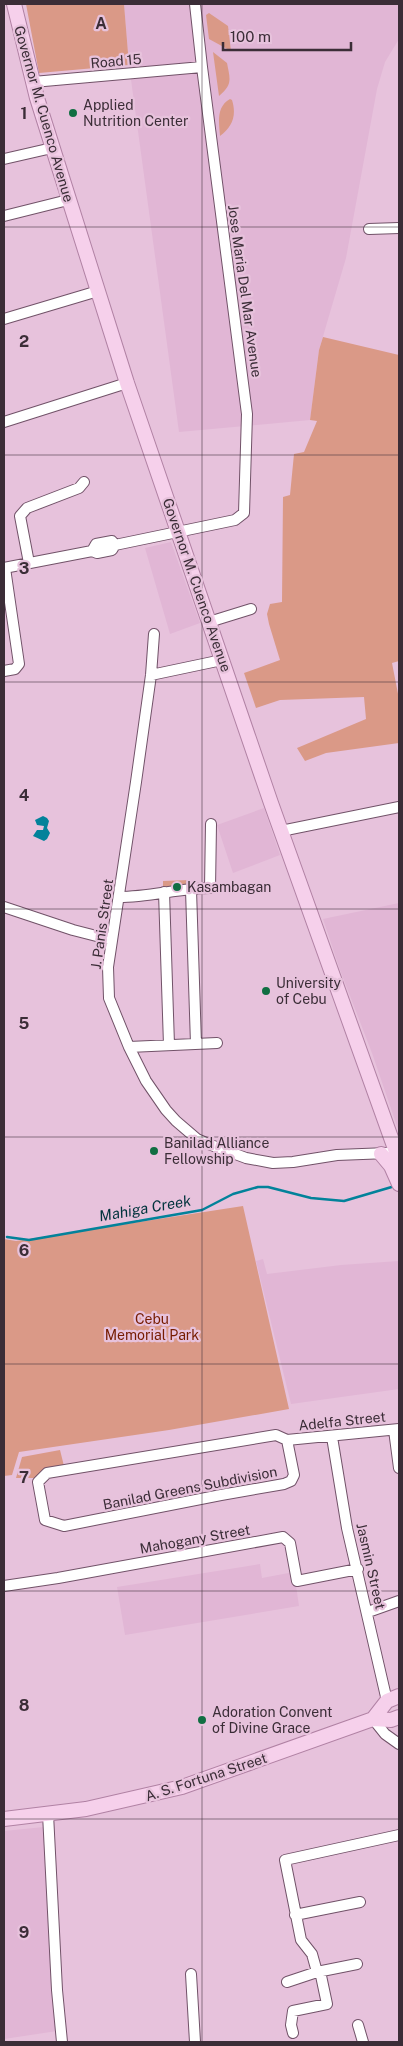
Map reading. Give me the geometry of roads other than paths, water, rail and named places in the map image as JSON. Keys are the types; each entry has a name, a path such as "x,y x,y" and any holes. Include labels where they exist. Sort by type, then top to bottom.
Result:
{"main road":[{"name":"Governor M. Cuenco Avenue","path":"14,4 33,82 52,148 127,383 281,831 398,1154"},
{"path":"381,1154 391,1166 398,1180"},
{"path":"373,1719 393,1698"},
{"name":"A. S. Fortuna Street","path":"4,1819 48,1814 137,1799 182,1788 373,1719 391,1720 399,1717"}],"street":[{"name":"Jose Maria Del Mar Avenue","path":"179,533 235,520 244,513 247,414 195,4"},
{"name":"Road 15","path":"33,82 202,67"},
{"path":"4,159 52,148"},
{"path":"4,216 68,200"},
{"path":"369,229 399,228"},
{"path":"4,319 98,291"},
{"path":"4,422 127,383"},
{"path":"29,563 20,516 27,508 79,488 84,482"},
{"path":"4,671 15,669 19,664 4,568 92,551 96,544 112,541 115,545 179,533"},
{"path":"209,622 251,609"},
{"name":"J. Panis Street","path":"154,634 151,675 108,967 109,998 129,1047 146,1081 166,1110 197,1139 211,1145 246,1158 273,1163 337,1155 398,1154"},
{"path":"151,675 222,660"},
{"path":"281,831 399,807"},
{"path":"119,897 140,897 164,892 210,888 211,824"},
{"path":"191,890 196,1044"},
{"path":"164,892 170,1045"},
{"path":"4,907 73,930 112,940"},
{"path":"129,1047 217,1042"},
{"path":"396,1429 399,1468"},
{"name":"Adelfa Street","path":"287,1440 332,1437 396,1429"},
{"name":"Banilad Greens Subdivision","path":"276,1435 287,1440 294,1475 291,1481 284,1484 64,1526 45,1520 38,1482 47,1473 276,1435"},
{"name":"Jasmin Street","path":"332,1437 347,1528 368,1612 393,1698"},
{"name":"Mahogany Street","path":"4,1586 283,1537 290,1543 297,1580 358,1570"},
{"path":"368,1612 399,1601"},
{"path":"373,1719 385,1734 399,1744"},
{"path":"48,1814 56,1990 62,2042"},
{"path":"293,2033 291,2025 293,2011 327,2004 312,1954 301,1940 286,1860 399,1835"},
{"path":"295,1915 360,1902"},
{"path":"286,1982 318,1972 357,1964"},
{"path":"191,1974 196,2042"},
{"path":"358,2025 363,2042"}],"water":[{"path":"43,816 49,821 47,828 50,833 44,841 33,836 37,830 43,830 44,826 37,825 35,820"}],"waterway":[{"name":"Mahiga Creek","path":"7,1237 29,1240 202,1210 233,1194 258,1187 268,1187 311,1198 344,1201 395,1186"}],"place":[{"name":"Applied Nutrition Center","path":"73,113"},
{"name":"Kasambagan","path":"177,887"},
{"name":"University of Cebu","path":"266,991"},
{"name":"Banilad Alliance Fellowship","path":"154,1151"},
{"name":"Adoration Convent of Divine Grace","path":"202,1720"}],"park label":[{"name":"Cebu Memorial Park","path":"152,1328"}]}
